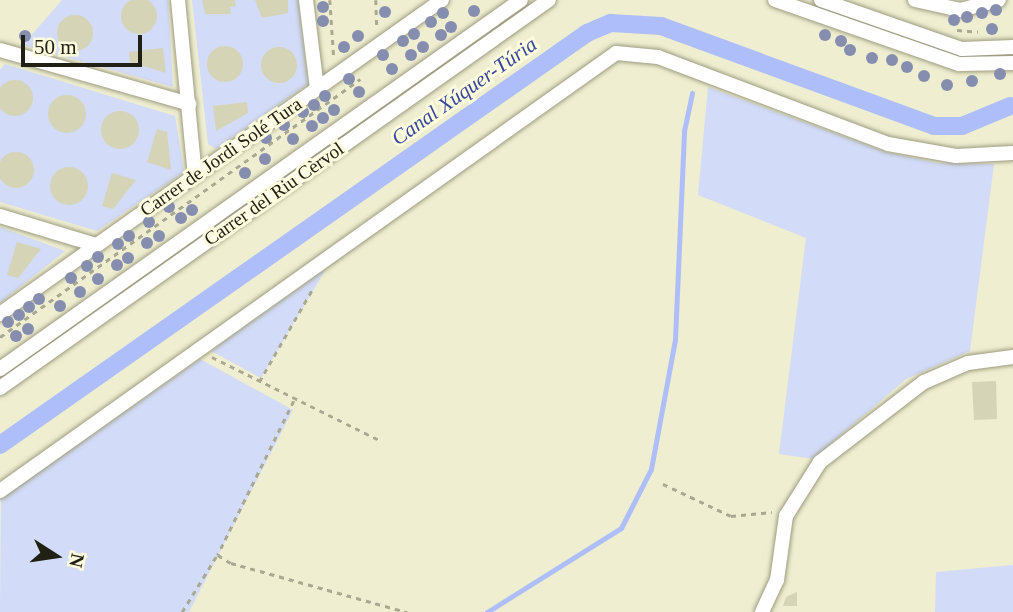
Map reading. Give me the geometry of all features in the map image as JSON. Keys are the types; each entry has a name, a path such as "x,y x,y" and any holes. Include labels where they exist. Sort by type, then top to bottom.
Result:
{"street":[{"path":"178,0 195,175"},
{"path":"306,0 317,89"},
{"name":"Carrer de Jordi Solé Tura","path":"0,314 442,0"},
{"name":"Carrer del Riu Cèrvol","path":"0,369 521,0"},
{"name":"Carrer del Riu Cèrvol","path":"0,388 549,0"},
{"path":"775,0 959,64 1013,63"},
{"path":"821,0 962,49 1013,47"},
{"path":"915,0 960,10 999,0"},
{"path":"0,50 189,104"},
{"path":"0,491 616,53 658,57 888,144 956,156 1013,153"},
{"path":"0,216 96,245"},
{"path":"762,612 778,580 789,509 820,462 924,382 968,363 1013,356"}],"path":[{"path":"330,0 329,47 339,61"},
{"path":"372,39 378,32 376,0"},
{"path":"0,337 371,71"},
{"path":"258,383 318,281"},
{"path":"200,350 258,383 381,441"},
{"path":"182,612 218,555 294,401"},
{"path":"663,484 731,516 789,509"},
{"path":"218,555 231,563 407,612"}],"shaded area":[{"path":"62,0 168,0 173,87 23,45"},
{"path":"192,0 298,0 308,84 216,149 208,144"},
{"path":"5,64 175,116 184,172 97,231 0,202 0,70"},
{"path":"708,87 886,152 938,163 994,164 970,351 906,379 813,459 779,454 806,238 698,195"},
{"path":"0,227 65,251 0,303"},
{"path":"326,269 261,378 211,351 233,335"},
{"path":"200,359 293,410 189,612 0,612 1,499"},
{"path":"1013,565 1013,612 935,612 936,572"}],"building":[{"path":"139,-2 152,3 157,16 152,29 139,34 126,29 121,16 126,3"},
{"path":"202,0 235,0 236,6 230,7 231,14 205,14"},
{"path":"255,0 288,0 288,13 262,18"},
{"path":"75,15 88,20 93,33 88,46 75,51 62,46 57,33 62,20"},
{"path":"225,46 238,51 243,64 238,77 225,82 212,77 207,64 212,51"},
{"path":"279,47 292,52 297,65 292,78 279,83 266,78 261,65 266,52"},
{"path":"163,48 166,73 130,62 129,52"},
{"path":"15,80 28,85 33,98 28,111 15,116 2,111 -3,98 2,85"},
{"path":"67,95 80,101 86,114 80,127 67,133 54,127 48,114 54,101"},
{"path":"247,102 248,113 216,131 213,106"},
{"path":"120,111 133,117 139,130 133,143 120,149 107,143 101,130 107,117"},
{"path":"157,129 167,132 171,170 147,162"},
{"path":"16,152 29,157 34,170 29,183 16,188 3,183 -2,170 3,157"},
{"path":"69,167 82,173 88,186 82,199 69,205 56,199 50,186 56,173"},
{"path":"112,173 136,180 113,209 102,206"},
{"path":"17,242 41,249 18,278 7,275"},
{"path":"996,381 997,419 974,420 972,382"},
{"path":"797,592 797,606 783,606 786,597"}],"waterway":[{"name":"Canal Xúquer-Túria","path":"0,445 587,33 611,23 661,26 934,126 962,126 1010,106"},
{"path":"487,612 621,528 651,469 675,339 684,131 692,93"}]}
